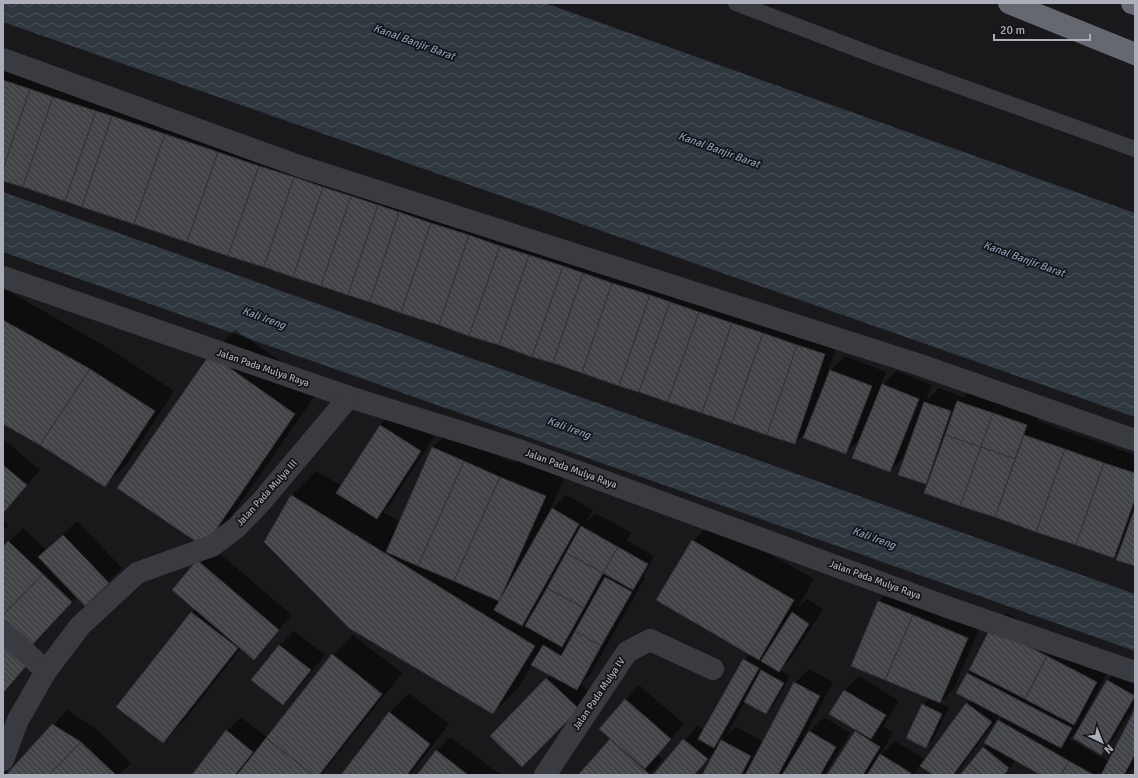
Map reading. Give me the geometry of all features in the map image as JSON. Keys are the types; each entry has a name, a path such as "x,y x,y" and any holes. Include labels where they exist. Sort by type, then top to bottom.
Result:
{"highway":[{"path":"1009,3 1135,54"}],"street":[{"path":"3,59 299,166 917,364 1135,440"},
{"name":"Jalan Pada Mulya Raya","path":"3,277 349,397 519,450 950,608 1135,672"},
{"name":"Jalan Pada Mulya III","path":"3,760 18,720 46,671 80,626 137,573 212,546 236,528 261,502 349,397"},
{"path":"3,631 46,671"},
{"name":"Jalan Pada Mulya IV","path":"545,775 627,652 650,640 714,669"}],"lane":[{"path":"736,3 881,58 1135,149"}],"water":[{"name":"Kanal Banjir Barat","path":"3,3 545,3 1135,213 1135,417 3,22"},
{"name":"Kali Ireng","path":"3,192 1135,594 1135,651 3,252"}],"building":[{"path":"3,80 30,89 3,169"},
{"path":"30,89 53,97 23,187 3,181 3,169"},
{"path":"53,97 96,111 65,201 23,187"},
{"path":"96,111 112,116 82,207 65,201"},
{"path":"112,116 165,134 134,224 82,207"},
{"path":"165,134 218,152 187,242 134,224"},
{"path":"218,152 259,166 228,256 187,242"},
{"path":"259,166 294,177 264,267 228,256"},
{"path":"294,177 323,187 293,277 264,267"},
{"path":"323,187 351,196 321,286 293,277"},
{"path":"351,196 378,205 348,295 321,286"},
{"path":"378,205 399,212 370,302 348,295"},
{"path":"399,212 431,223 401,313 370,302"},
{"path":"431,223 469,235 439,325 401,313"},
{"path":"469,235 500,246 469,336 439,325"},
{"path":"500,246 529,255 499,345 469,336"},
{"path":"529,255 563,266 532,357 499,345"},
{"path":"563,266 583,273 553,363 532,357"},
{"path":"583,273 612,283 582,373 553,363"},
{"path":"612,283 650,295 619,386 582,373"},
{"path":"650,295 670,302 639,392 619,386"},
{"path":"670,302 699,312 668,402 639,392"},
{"path":"699,312 732,323 702,413 668,402"},
{"path":"3,320 90,369 40,445 3,424"},
{"path":"732,323 763,333 732,423 702,413"},
{"path":"763,333 797,345 767,435 732,423"},
{"path":"797,345 825,354 795,444 767,435"},
{"path":"210,354 295,414 204,547 117,488"},
{"path":"90,369 155,411 105,487 40,445"},
{"path":"830,370 872,386 846,454 803,438"},
{"path":"882,384 919,399 890,472 852,458"},
{"path":"957,401 993,413 981,447 945,435"},
{"path":"924,402 951,411 926,484 898,475"},
{"path":"993,413 1027,425 1015,459 981,447"},
{"path":"380,425 421,451 377,519 336,493"},
{"path":"945,435 981,447 960,506 924,493"},
{"path":"1024,435 1065,449 1036,532 995,517"},
{"path":"432,447 464,461 418,566 386,552"},
{"path":"981,447 1015,459 995,517 960,506"},
{"path":"1065,449 1104,463 1076,545 1036,532"},
{"path":"464,461 500,477 454,581 418,566"},
{"path":"1104,463 1135,473 1135,499 1114,558 1076,545"},
{"path":"3,465 27,485 10,505 3,500"},
{"path":"500,477 546,496 499,601 454,581"},
{"path":"291,495 535,646 493,714 349,628 264,542"},
{"path":"3,500 10,505 3,513"},
{"path":"552,508 579,524 522,626 494,610"},
{"path":"1135,508 1135,566 1116,560"},
{"path":"581,526 618,547 603,573 566,553"},
{"path":"63,535 109,583 85,606 38,557"},
{"path":"692,540 794,600 759,660 656,600"},
{"path":"8,541 43,574 3,615 3,547"},
{"path":"618,547 648,564 633,590 603,573"},
{"path":"566,553 603,573 584,608 547,588"},
{"path":"197,560 279,630 254,660 172,590"},
{"path":"43,574 72,602 30,647 3,621 3,615"},
{"path":"605,577 632,592 601,646 575,631"},
{"path":"547,588 584,608 562,647 525,626"},
{"path":"878,601 913,615 885,680 851,666"},
{"path":"191,612 238,648 163,743 116,707"},
{"path":"792,612 809,624 779,672 761,661"},
{"path":"913,615 968,638 940,703 885,680"},
{"path":"991,627 1047,656 1025,699 969,670"},
{"path":"575,631 601,646 577,690 531,665 543,645 561,656"},
{"path":"3,645 27,665 3,693"},
{"path":"279,645 311,670 283,705 251,680"},
{"path":"332,654 382,694 319,775 313,775 266,738"},
{"path":"1047,656 1097,682 1074,725 1025,699"},
{"path":"743,659 759,668 714,748 698,739"},
{"path":"761,670 784,683 766,714 744,702"},
{"path":"967,673 1072,728 1061,748 956,693"},
{"path":"546,678 579,709 522,767 490,736"},
{"path":"1107,680 1135,696 1101,755 1073,738"},
{"path":"794,682 820,696 778,775 745,775"},
{"path":"844,690 886,715 871,739 829,714"},
{"path":"625,699 671,739 645,769 599,729"},
{"path":"966,703 992,722 953,775 933,775 920,766"},
{"path":"922,704 942,714 926,748 906,738"},
{"path":"1135,709 1135,754 1124,775 1101,775"},
{"path":"389,712 430,744 407,775 341,775"},
{"path":"998,720 1069,761 1061,775 1041,775 984,743"},
{"path":"52,724 81,742 49,775 6,775"},
{"path":"226,730 253,752 235,775 192,775"},
{"path":"809,731 836,747 820,775 782,775"},
{"path":"855,731 880,747 863,775 827,775"},
{"path":"266,738 313,775 237,775"},
{"path":"610,739 649,774 578,775"},
{"path":"683,739 708,759 694,775 653,775"},
{"path":"721,740 751,756 741,775 702,775"},
{"path":"81,742 116,775 49,775"},
{"path":"983,747 1009,768 1004,775 983,775 969,764"},
{"path":"436,750 468,775 417,775"},
{"path":"880,754 911,773 910,775 867,775"},
{"path":"1069,761 1094,775 1061,775"},
{"path":"969,764 983,775 960,775"}]}
